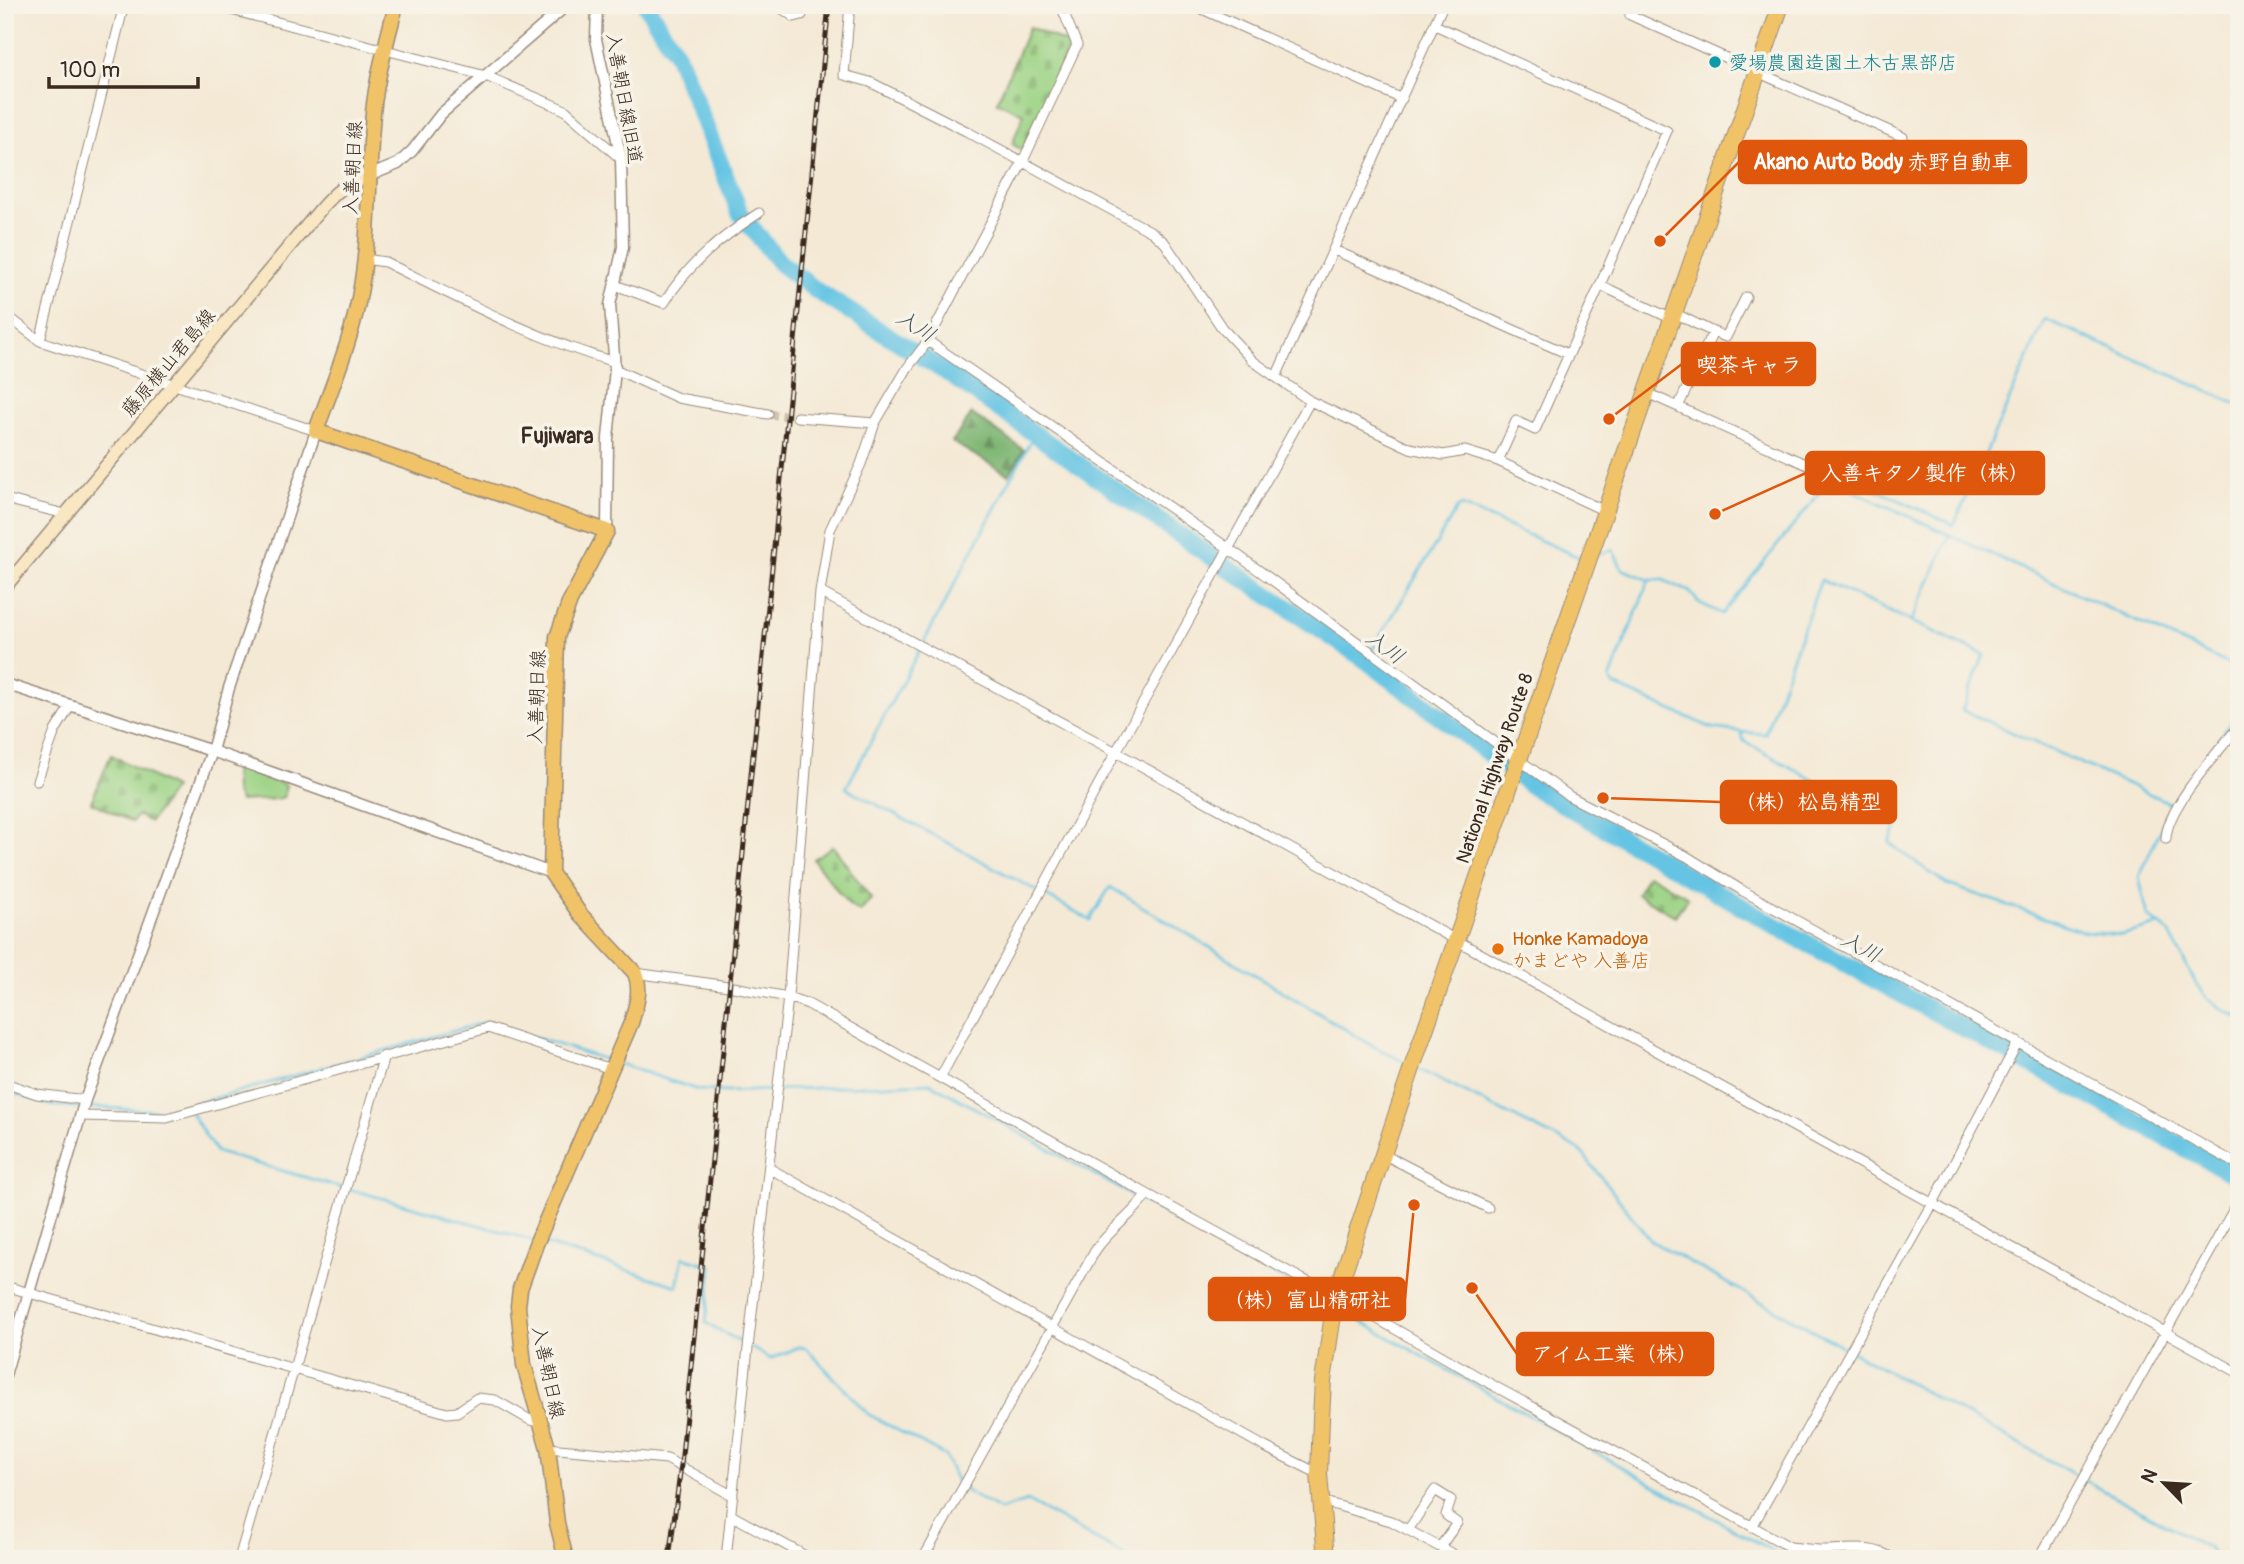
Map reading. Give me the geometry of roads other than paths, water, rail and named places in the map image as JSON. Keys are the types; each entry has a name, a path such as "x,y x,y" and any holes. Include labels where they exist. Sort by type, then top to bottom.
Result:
{"highway":[{"name":"National Highway Route 8","path":"1326,1559 1319,1474 1324,1381 1336,1295 1781,5"}],"main road":[{"name":"入善朝日線","path":"316,430 351,333 365,259 372,125 396,5"},
{"name":"藤原横山君島線","path":"5,587 338,189 371,175"},
{"path":"316,430 607,531"},
{"name":"入善朝日線","path":"551,873 557,637 570,601 607,531"},
{"path":"551,873 580,914 635,973"},
{"name":"入善朝日線","path":"566,1559 557,1523 548,1448 524,1365 518,1323 520,1289 541,1232 636,1007 639,982 635,973"}],"street":[{"path":"40,341 124,5"},
{"path":"212,5 486,76 565,110 621,159"},
{"path":"371,175 398,164 412,151 441,114 567,5"},
{"name":"入善朝日線旧道","path":"597,5 596,39 621,159 623,247 610,305 615,366 608,438 607,531"},
{"path":"777,5 794,17 802,15 804,5"},
{"path":"850,5 844,75 870,82 1152,232 1165,243 1222,328 1253,361 1310,401 1410,447 1443,455 1465,451 1498,461 1605,511"},
{"path":"726,1559 788,997 820,592 830,530 862,464 875,423 908,367 928,341 1022,163 1077,45 1065,13 1068,5"},
{"path":"1193,5 1402,99"},
{"path":"1276,377 1443,5"},
{"path":"1634,5 1630,15 1903,137"},
{"path":"1435,25 1667,131 1535,430 1516,421 1498,461"},
{"path":"615,285 664,303 679,278 696,260 715,243 759,213"},
{"path":"1334,250 1568,354"},
{"path":"365,259 385,262 502,321 615,366 678,398 768,414"},
{"path":"1600,285 1726,337 1746,297"},
{"path":"5,314 40,341 316,430 229,688 212,751 85,1100 5,1375"},
{"path":"1678,407 1713,332"},
{"path":"928,341 1228,548 1519,759 1525,767 1569,796 1686,856 1743,891 2239,1165"},
{"path":"1647,393 1823,472"},
{"path":"940,1078 1310,401"},
{"path":"797,417 875,423"},
{"path":"5,499 65,514"},
{"path":"820,592 1116,752 2239,1373"},
{"path":"5,684 212,751 551,873"},
{"path":"37,781 55,731 71,705"},
{"path":"2166,839 2166,831 2175,809 2239,726"},
{"path":"635,973 728,986 788,997 808,1004 1147,1194 1336,1295 1496,1387 1790,1547 1882,1551 1893,1559"},
{"path":"81,1116 167,1118 488,1028 611,1069"},
{"path":"1752,1527 1932,1205 2017,1044"},
{"path":"239,1559 384,1056"},
{"path":"5,1083 37,1094 85,1100"},
{"path":"1383,1154 1488,1208"},
{"path":"769,1168 1265,1447 1319,1474"},
{"path":"923,1559 1051,1326 1102,1242 1138,1208 1147,1194"},
{"path":"2039,1559 2239,1200"},
{"path":"5,1286 447,1413 457,1412 477,1398 495,1400 530,1420 540,1422"},
{"path":"548,1448 667,1459 733,1496"},
{"path":"1408,1530 1435,1490 1451,1500 1446,1515 1457,1523 1440,1547"},
{"path":"1321,1501 1391,1521 1462,1559"},
{"path":"731,1515 811,1559"}],"waterway":[{"name":"入川","path":"646,5 677,55 740,213 780,263 817,291 949,374 1207,554 1366,660 1533,787 1792,935 2239,1177"},
{"path":"1596,555 1613,550 1622,569 1649,580 1663,580 1690,592 1698,602 1722,614 1835,471 1954,525 2045,319 2239,405"},
{"path":"1034,435 846,788 1037,891"},
{"path":"1830,480 1950,535 1911,622"},
{"path":"1366,660 1458,507 1462,506 1583,559"},
{"path":"1950,535 2239,669"},
{"path":"1649,580 1610,679 1613,685 1712,728 1741,732 1744,741 1897,827 1889,843 1946,884 2085,932 2122,935 2158,925"},
{"path":"1741,732 1765,734 1821,580 1984,655 1962,710 2172,804"},
{"path":"2239,712 2172,804 2139,877 2148,916 2169,932 2195,982 2209,1000 2239,1017"},
{"path":"1043,894 1090,920 1110,887 1373,1046 1406,1063"},
{"path":"85,1107 162,1111 187,1106 486,1022 610,1061"},
{"path":"620,1064 698,1090 727,1092 930,1083 1328,1304"},
{"path":"1418,1069 1580,1150 1651,1241 2208,1548 2216,1559"},
{"path":"5,1090 52,1106 79,1107"},
{"path":"191,1113 216,1152 343,1188"},
{"path":"349,1189 532,1240"},
{"path":"542,1243 677,1286 683,1257 712,1266 706,1323 746,1345"},
{"path":"1340,1310 1787,1559"},
{"path":"752,1348 770,1359 799,1347 806,1348 868,1414 945,1456 958,1484 967,1492 1000,1510 1027,1501 1131,1559"}],"tunnel":[{"path":"768,414 797,417"}],"railway":[{"path":"669,1559 681,1465 829,5"}],"place":[{"name":"愛場農園造園土木古黒部店","path":"1715,62"},
{"name":"Akano Auto Body 赤野自動車","path":"1660,241"},
{"name":"喫茶キャラ","path":"1609,419"},
{"name":"入善キタノ製作（株）","path":"1715,514"},
{"name":"（株）松島精型","path":"1603,798"},
{"name":"Honke Kamadoya かまどや 入善店","path":"1498,949"},
{"name":"（株）富山精研社","path":"1414,1205"},
{"name":"アイム工業（株）","path":"1472,1288"}],"district":[{"name":"Fujiwara","path":"557,436"}]}
